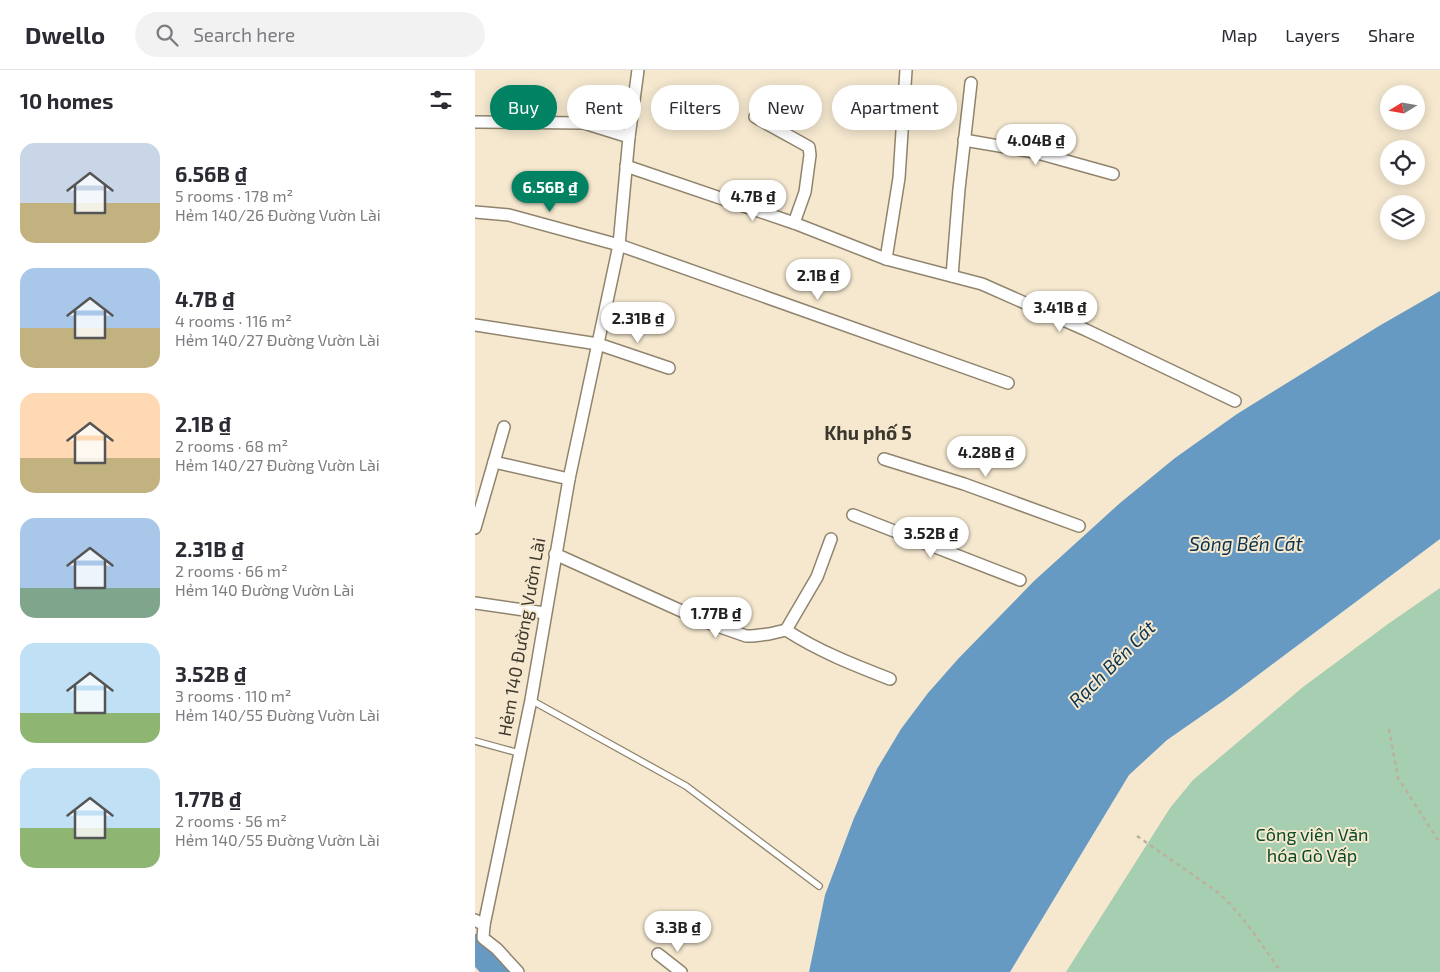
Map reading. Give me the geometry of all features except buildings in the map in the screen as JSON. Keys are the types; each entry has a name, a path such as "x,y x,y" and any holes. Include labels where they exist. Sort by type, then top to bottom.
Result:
{"street":[{"name":"Hẻm 140 Đường Vườn Lài","path":"479,923 531,700 569,479 619,245 629,136 638,70"},
{"path":"886,259 899,178 906,70"},
{"path":"952,276 959,189 971,83"},
{"path":"475,122 584,123 629,136"},
{"path":"778,130 809,147 810,155 805,192 794,223"},
{"path":"964,140 1034,152 1113,174"},
{"path":"627,166 794,223 886,259 982,284 1086,330 1235,401"},
{"path":"475,212 509,216 619,245 1008,383"},
{"path":"475,325 598,344 669,368"},
{"path":"475,528 504,427"},
{"path":"884,459 964,484 1079,526"},
{"path":"493,462 569,479"},
{"path":"853,514 1020,580"},
{"path":"786,630 817,576 831,539"},
{"path":"555,554 706,622 746,636 786,630 806,643 889,679"},
{"path":"475,603 545,613"},
{"path":"479,923 483,938 497,949 518,972"},
{"path":"658,954 681,972"}],"lane":[{"path":"531,700 686,786 819,886"},
{"path":"475,741 519,753"}],"path":[{"path":"1389,729 1398,778 1440,843"},
{"path":"1137,836 1225,898 1281,972"}],"green space":[{"name":"Công viên Văn hóa Gò Vấp","path":"1440,588 1440,972 1066,972 1170,808 1193,780 1303,687"}],"water":[{"name":"Sông Bến Cát","path":"1440,291 1440,539 1226,699 1167,740 1129,775 1010,972 809,972 825,895 854,818 877,769 901,729 928,693 958,659 1034,581 1120,503 1175,458 1237,414 1379,326"}],"waterway":[{"path":"475,947 497,972"}],"district":[{"name":"Khu phố 5","path":"868,433"}],"water label":[{"name":"Rạch Bến Cát","path":"1112,664"}]}
